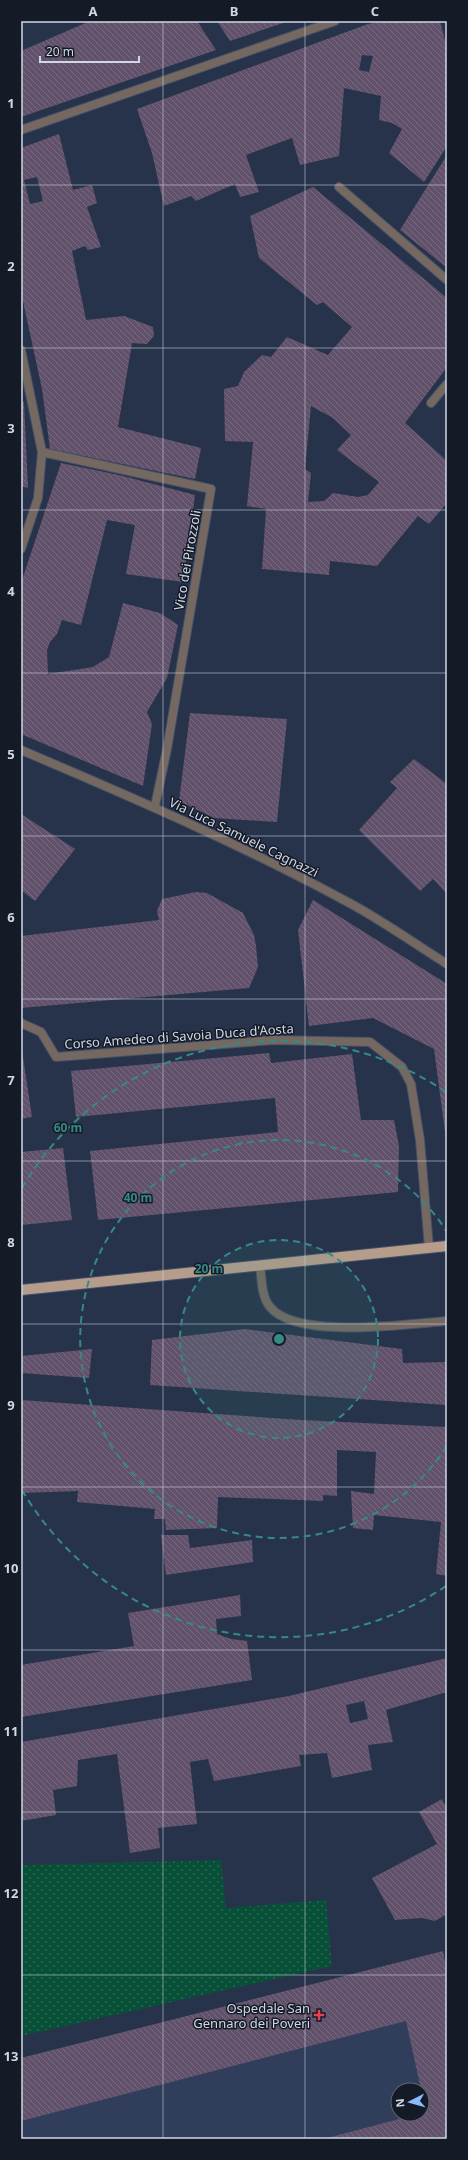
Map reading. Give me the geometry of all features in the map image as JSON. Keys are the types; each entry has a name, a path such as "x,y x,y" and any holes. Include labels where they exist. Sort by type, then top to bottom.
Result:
{"main road":[{"path":"21,1290 447,1246"}],"street":[{"path":"21,130 335,21"},
{"path":"339,187 447,280"},
{"path":"21,350 42,452 38,498 21,549"},
{"path":"431,403 447,384"},
{"name":"Vico dei Pirozzoli","path":"42,452 211,489 167,749 155,806"},
{"name":"Via Luca Samuele Cagnazzi","path":"21,750 155,806 356,907 447,964"},
{"name":"Corso Amedeo di Savoia Duca d'Aosta","path":"21,1023 41,1032 56,1057 274,1040 370,1042 402,1067 412,1084 420,1140 429,1248"},
{"path":"260,1266 265,1298 271,1307 278,1314 298,1322 327,1328 447,1321"}],"shaded area":[{"name":"Ospedale San Gennaro dei Poveri","path":"443,1951 447,1971 447,2139 21,2139 21,2058"}],"green space":[{"path":"221,1860 226,1908 326,1900 332,1966 21,2036 21,1865"}],"building":[{"path":"90,21 197,21 216,50 21,117 21,51"},
{"path":"217,21 289,21 230,41"},
{"path":"384,21 440,21 447,48 447,146 424,182 389,153 402,129 392,123 379,120 381,96 344,88 339,156 300,165 292,138 246,155 259,192 240,197 235,184 196,201 191,196 164,206 152,153 137,109 368,24","holes":["362,55 373,56 369,72 359,70"]},
{"path":"59,134 73,190 92,185 97,203 87,207 101,247 88,250 85,246 72,251 86,320 124,316 153,327 154,336 147,344 132,343 118,427 201,448 195,479 50,449 42,389 21,292 21,148","holes":["37,177 43,201 30,204 24,180"]},
{"path":"447,155 447,268 400,230"},
{"path":"313,187 447,298 447,367 405,423 447,461 447,503 429,524 418,516 377,566 330,561 329,575 262,569 266,509 247,506 253,442 225,441 224,389 238,386 244,372 262,355 271,357 287,337 328,355 352,327 323,302 317,305 259,258 250,216","holes":["311,406 333,418 351,435 337,450 379,482 368,495 358,497 333,493 324,501 308,502 311,473 305,469"]},
{"path":"21,401 24,402 28,488 21,486"},
{"path":"61,463 119,475 195,495 183,582 126,574 135,525 107,520 81,625 62,620 57,634 50,642 47,650 48,674 93,667 109,657 123,603 160,613 178,625 167,678 147,712 152,724 143,786 21,734 21,583"},
{"path":"190,713 287,719 277,822 214,818 179,801"},
{"path":"414,759 447,784 447,894 433,879 420,891 359,830 397,788 390,782"},
{"path":"21,814 75,849 35,901 21,890"},
{"path":"196,892 207,893 243,913 254,935 258,967 249,988 21,1008 21,936 159,920 157,911 162,899"},
{"path":"313,900 447,984 447,1147 434,1049 373,1018 309,1026 298,930"},
{"path":"21,1044 32,1117 21,1119"},
{"path":"269,1053 271,1063 352,1054 361,1120 394,1120 399,1146 398,1192 98,1220 90,1151 278,1132 275,1098 76,1117 71,1071"},
{"path":"63,1148 72,1220 21,1225 21,1152"},
{"path":"245,1329 402,1349 403,1363 447,1362 447,1405 150,1385 152,1340"},
{"path":"92,1349 89,1378 21,1373 21,1356"},
{"path":"21,1400 301,1420 447,1427 447,1576 436,1574 441,1522 374,1515 373,1530 353,1528 351,1491 374,1494 376,1452 337,1450 337,1496 323,1495 323,1501 218,1497 217,1528 166,1530 165,1519 154,1519 155,1509 77,1502 78,1491 21,1493"},
{"path":"161,1535 188,1535 190,1548 252,1540 253,1562 166,1575"},
{"path":"240,1595 241,1616 216,1619 217,1634 231,1639 247,1641 252,1680 21,1717 21,1665 134,1646 128,1613"},
{"path":"447,1658 447,1692 386,1710 393,1742 368,1745 372,1770 332,1778 327,1753 299,1755 301,1766 214,1781 208,1759 190,1762 197,1824 158,1828 160,1848 130,1853 117,1754 78,1760 77,1786 53,1790 56,1815 21,1821 21,1742 289,1696","holes":["364,1701 368,1719 350,1723 346,1705"]},
{"path":"442,1799 447,1809 447,1914 435,1921 422,1918 395,1920 372,1878 437,1844 419,1812"},
{"path":"443,1951 447,1971 447,2139 323,2139 390,2121 430,2122 430,2082 419,2082 406,2021 21,2121 21,2058"}],"place":[{"name":"Ospedale San Gennaro dei Poveri","path":"319,2015"}]}
